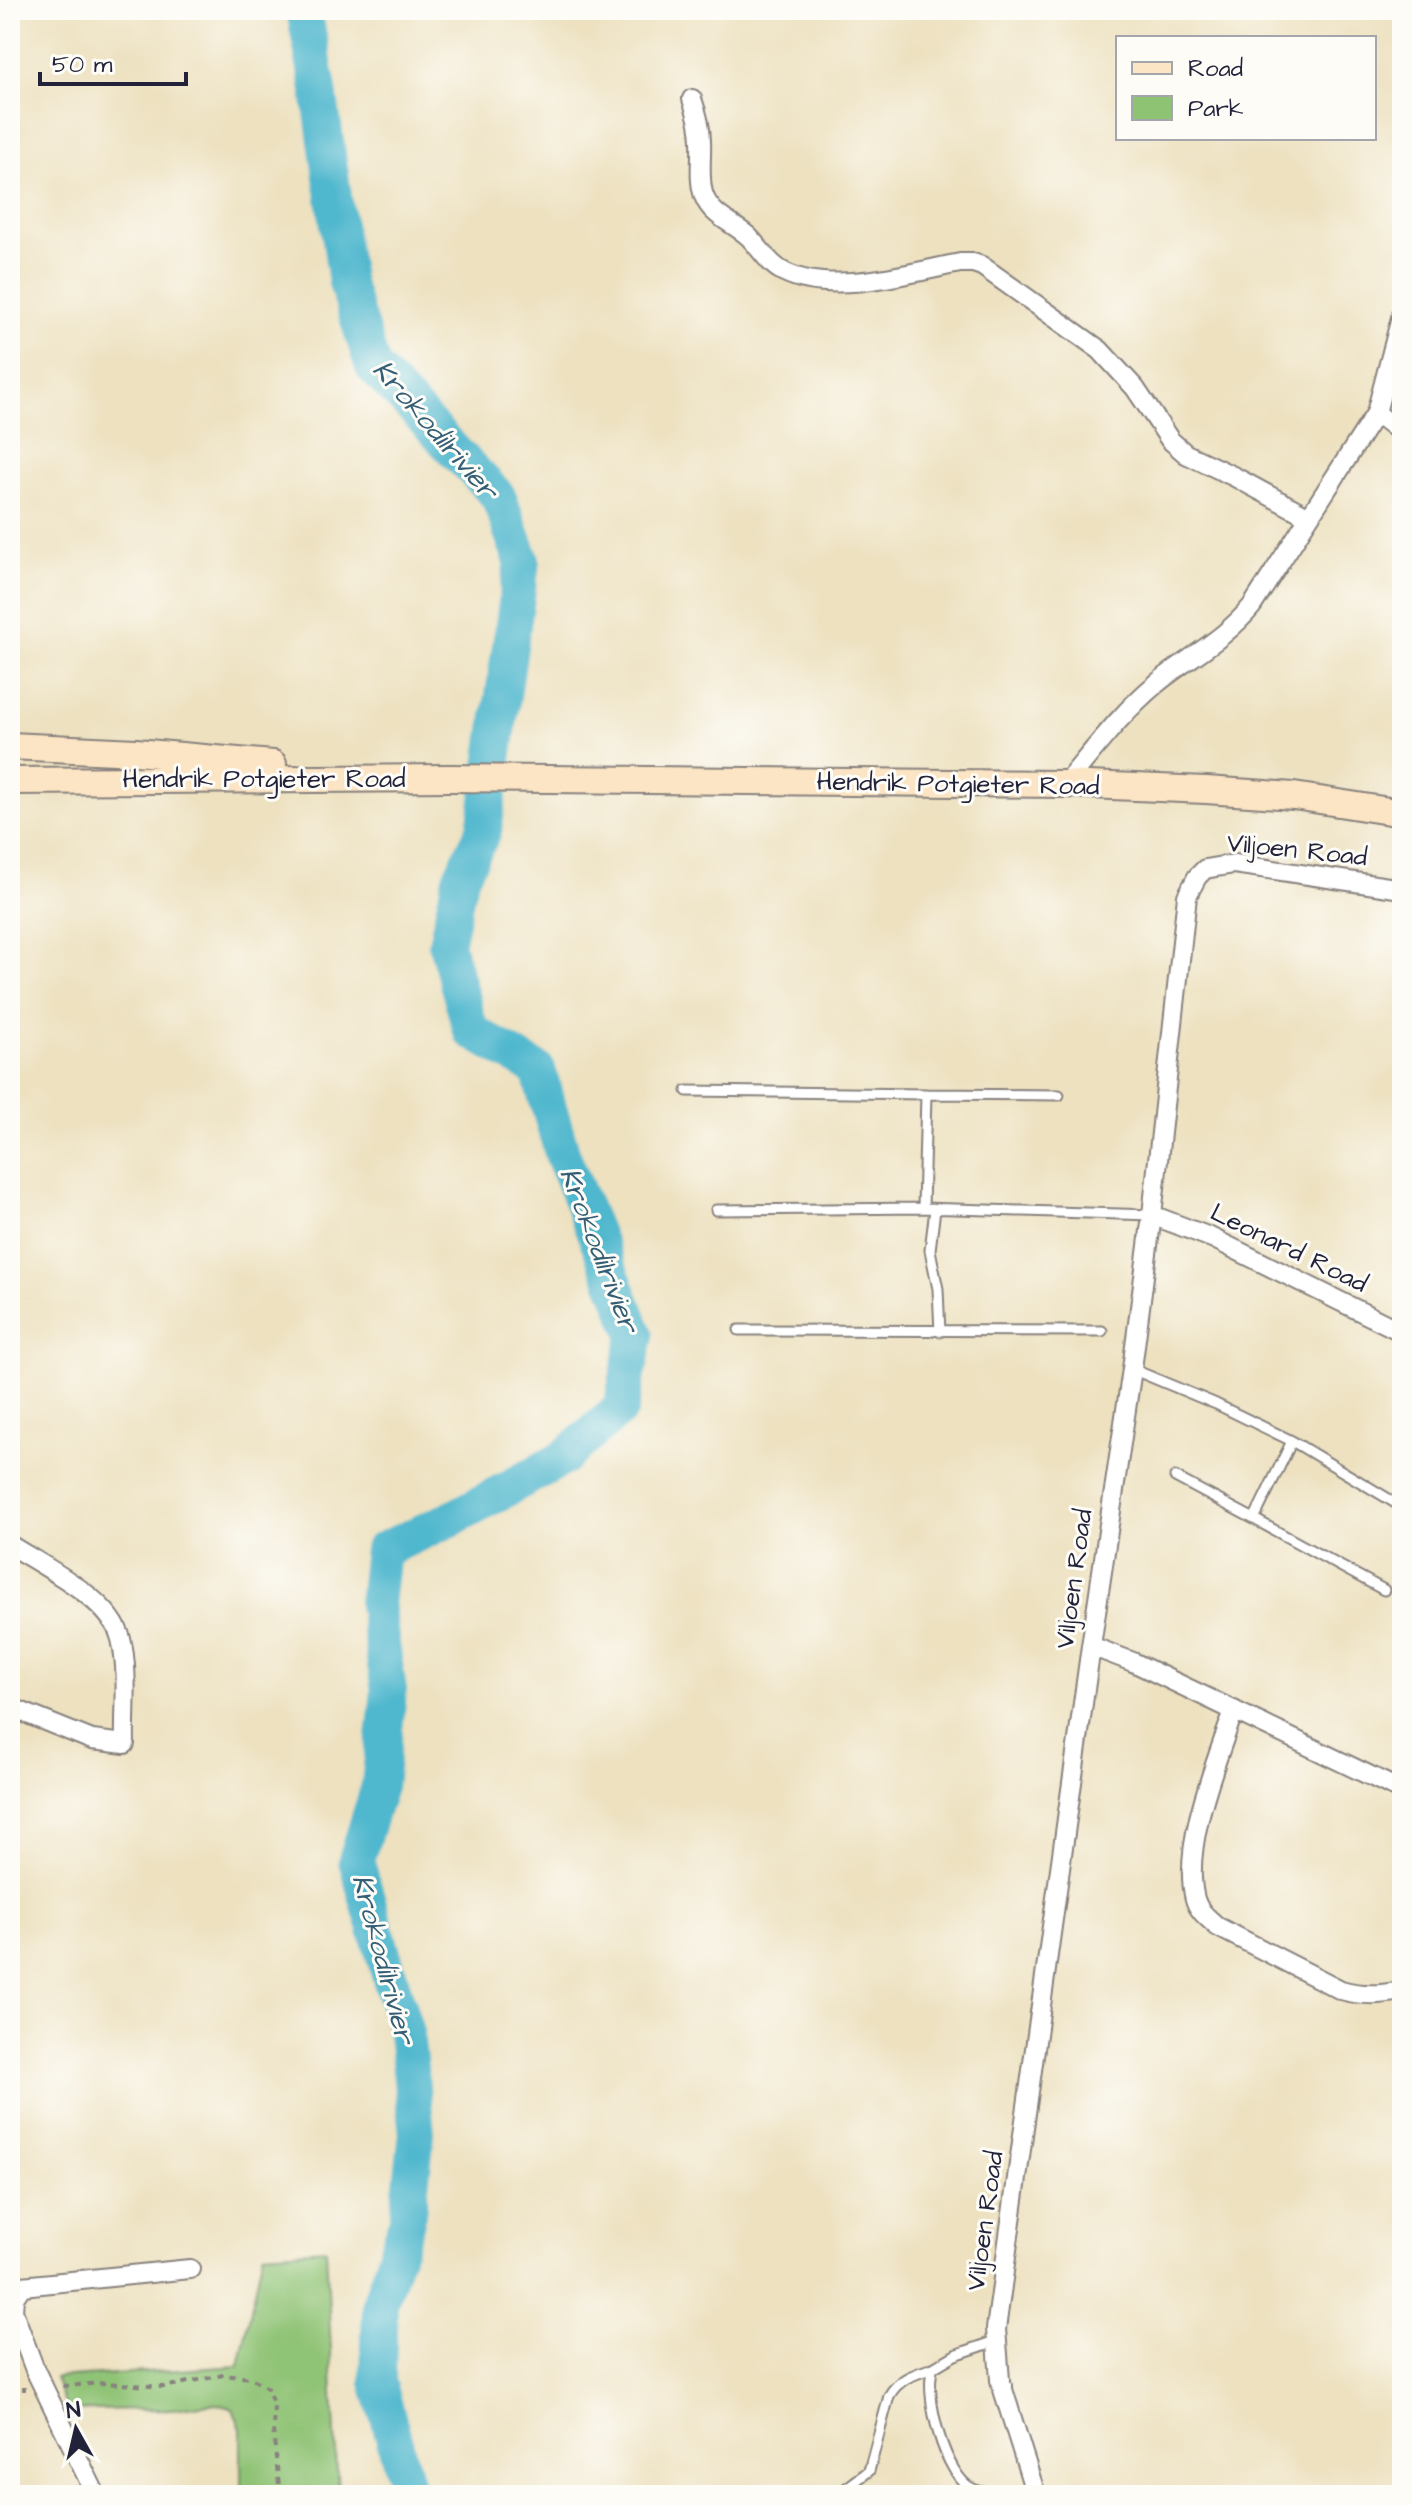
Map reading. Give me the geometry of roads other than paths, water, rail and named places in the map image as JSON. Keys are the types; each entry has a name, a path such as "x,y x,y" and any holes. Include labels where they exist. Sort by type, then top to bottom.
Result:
{"main road":[{"name":"Hendrik Potgieter Road","path":"10,746 136,752 441,778"},
{"name":"Hendrik Potgieter Road","path":"10,781 441,778 1065,784 1294,796 1402,813"}],"street":[{"path":"692,99 700,123 701,185 705,199 713,210 748,236 783,272 837,283 960,263 982,266 1100,350 1135,388 1170,440 1186,454 1309,517"},
{"path":"1065,784 1134,704 1157,683 1236,626 1252,606 1376,413 1402,314"},
{"path":"1376,413 1402,433"},
{"name":"Viljoen Road","path":"1036,2495 1000,2380 996,2341 1132,1369 1187,896 1205,869 1234,864 1402,889"},
{"name":"Leonard Road","path":"1152,1215 1212,1238 1402,1332"},
{"path":"10,1545 97,1602 116,1623 124,1657 125,1744 92,1740 10,1707"},
{"path":"1091,1646 1133,1662 1402,1791"},
{"path":"1234,1710 1198,1826 1194,1852 1195,1901 1205,1916 1218,1927 1341,1990 1377,1996 1402,1991"},
{"path":"96,2495 45,2389 13,2311 14,2298 22,2286 190,2269"}],"lane":[{"path":"687,1091 1059,1095"},
{"path":"923,1208 926,1094"},
{"path":"716,1210 923,1208 1152,1215"},
{"path":"935,1209 930,1250 938,1289 940,1332"},
{"path":"739,1330 1102,1331"},
{"path":"1132,1369 1216,1404 1292,1441 1402,1507"},
{"path":"1254,1519 1292,1441"},
{"path":"1175,1477 1384,1590"},
{"path":"837,2495 869,2471 889,2396 901,2380 933,2368 955,2355 996,2341"},
{"path":"933,2368 930,2382 937,2422 944,2452 958,2476 971,2488 979,2490 1036,2495"}],"waterway":[{"name":"Krokodilrivier","path":"304,10 318,84 346,282 373,367 498,496 522,561 484,830 460,879 446,944 471,1031 538,1070 563,1156 636,1335 621,1408 562,1459 453,1518 382,1550 376,1604 389,1691 379,1786 356,1860 406,2033 417,2133 407,2220 380,2302 378,2381 406,2483 406,2495"}]}
